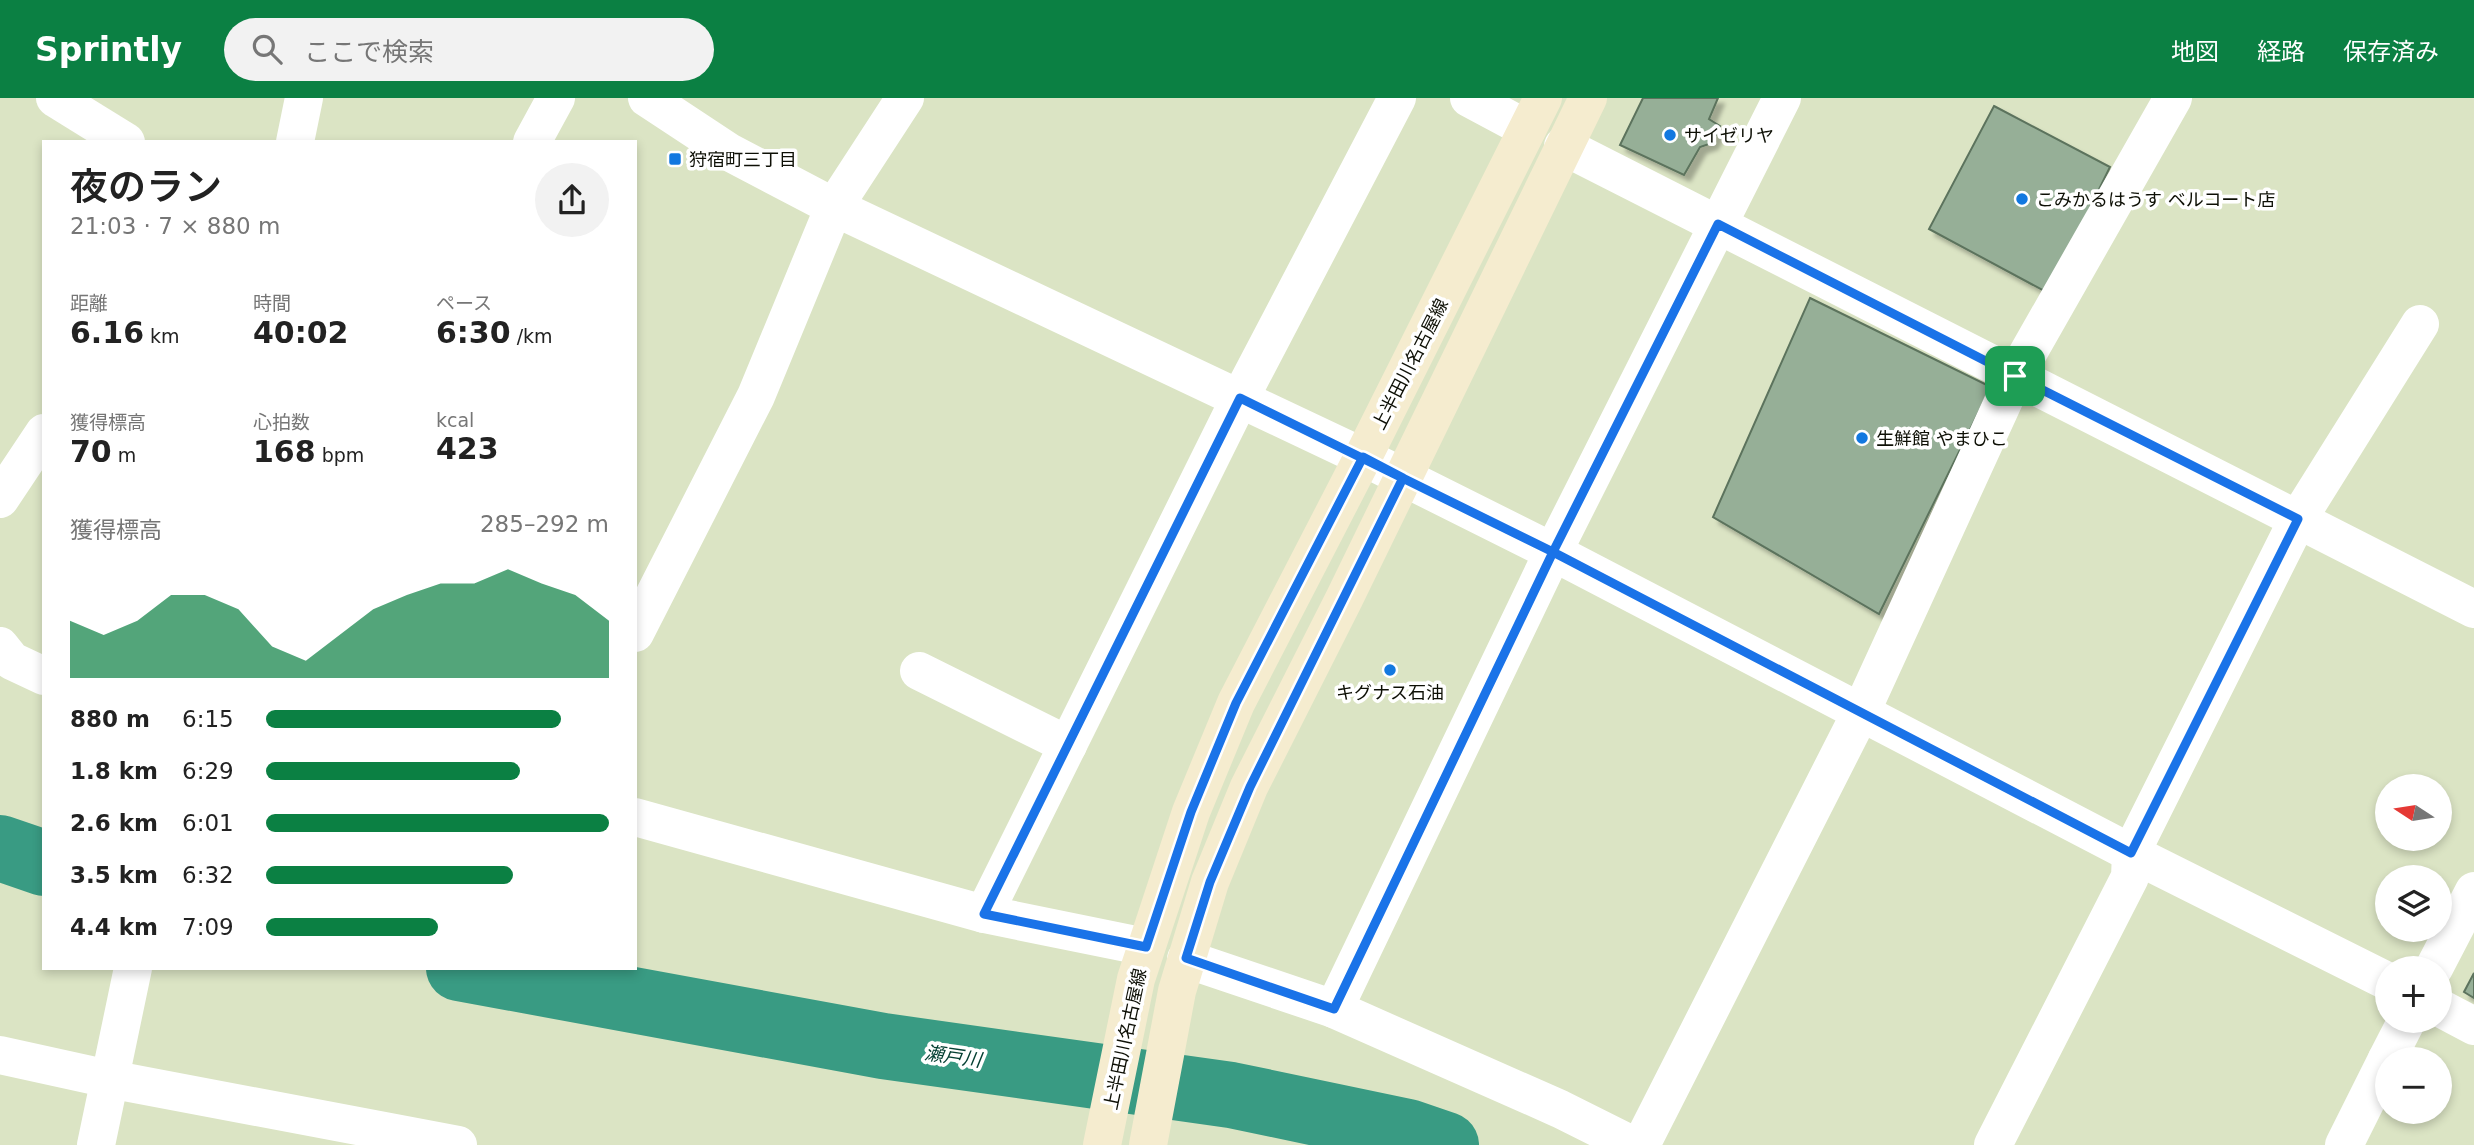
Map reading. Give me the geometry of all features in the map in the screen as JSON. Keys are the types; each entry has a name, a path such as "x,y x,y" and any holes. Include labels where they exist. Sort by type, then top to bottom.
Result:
{"main road":[{"path":"1148,1145 1182,975 1210,882 1250,787 1588,98"},
{"name":"上半田川名古屋線","path":"1102,1145 1141,963 1191,812 1236,703 1535,114"}],"street":[{"path":"55,98 123,140"},
{"path":"295,140 304,98"},
{"path":"534,140 556,98"},
{"path":"648,98 729,152 834,207 1363,457 1553,552 2131,853 2375,975"},
{"path":"637,629 756,396 834,207 905,98"},
{"path":"984,914 1240,398 1397,98"},
{"path":"1469,98 1535,114"},
{"path":"1334,1009 1553,552 1782,98"},
{"path":"1640,1145 1861,712 2015,376 2173,98"},
{"path":"1563,146 2474,609"},
{"path":"1993,1145 2130,877 2131,853 2298,519 2420,324"},
{"path":"0,499 42,436"},
{"path":"0,646 12,661 42,675"},
{"path":"919,671 1068,745"},
{"path":"637,818 984,914 1141,963"},
{"path":"2440,956 2474,891"},
{"path":"96,1145 133,970"},
{"path":"1182,975 1334,1009 1560,1109 1632,1145"},
{"path":"2452,1014 2474,1026"},
{"path":"0,1055 108,1079 458,1145"},
{"path":"2344,1145 2375,1083"}],"building":[{"name":"サイゼリヤ","path":"1643,98 1718,98 1709,119 1720,126 1712,143 1700,147 1684,175 1620,145"},
{"path":"1994,106 2110,167 2048,293 1929,229"},
{"path":"1810,298 1991,387 1879,614 1713,517"},
{"path":"2474,973 2474,998 2464,992"}],"waterway":[{"name":"瀬戸川","path":"0,848 42,862"},
{"name":"瀬戸川","path":"470,970 883,1046 1231,1095 1408,1132 1446,1145"}],"place":[{"name":"サイゼリヤ","path":"1670,135"},
{"name":"狩宿町三丁目","path":"675,159"},
{"name":"こみかるはうす ベルコート店","path":"2022,199"},
{"name":"生鮮館 やまひこ","path":"1862,438"},
{"name":"キグナス石油","path":"1390,670"}],"route":[{"path":"2015,376 1718,224 1553,552 1363,457 1240,398 984,914 1146,947 1191,812 1236,703 1363,457 1403,478 1250,787 1210,882 1186,958 1334,1009 1553,552 2131,853 2298,519 2015,376"}]}
